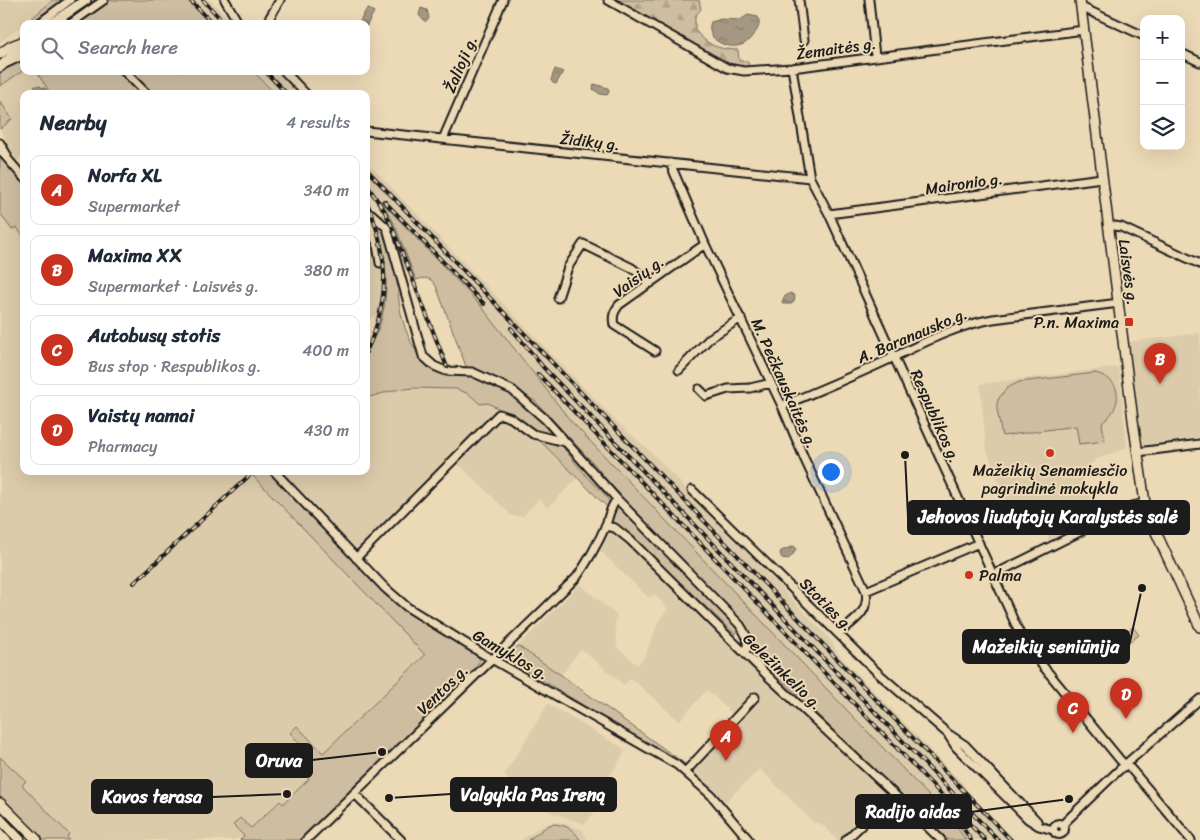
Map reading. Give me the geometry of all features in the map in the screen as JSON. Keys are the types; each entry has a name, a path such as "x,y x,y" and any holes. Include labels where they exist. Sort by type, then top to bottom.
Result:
{"main road":[{"path":"58,20 86,0"},
{"name":"Laisvės g.","path":"1080,3 1145,503 1154,528 1197,612 1200,627"},
{"path":"0,54 20,42"},
{"path":"3,65 20,50"},
{"path":"0,803 37,840"},
{"path":"0,819 20,840"}],"street":[{"path":"43,20 70,0"},
{"path":"79,20 104,0"},
{"path":"224,0 236,20"},
{"path":"268,20 280,0"},
{"name":"Žalioji g.","path":"443,139 503,0"},
{"name":"Žemaitės g.","path":"608,0 727,68 744,71 792,68 1084,30"},
{"path":"799,0 804,40"},
{"path":"869,0 875,56"},
{"path":"1080,3 1140,34"},
{"path":"11,46 20,38"},
{"path":"1185,55 1200,62"},
{"path":"3,65 20,57"},
{"name":"Respublikos g.","path":"792,68 810,178 829,214 1024,643 1190,840"},
{"path":"128,75 143,90"},
{"path":"288,75 302,90"},
{"name":"Židikų g.","path":"370,131 810,178"},
{"path":"0,143 10,160"},
{"path":"0,150 20,173"},
{"name":"M. Pečkauskaitės g.","path":"670,163 705,244 782,406 866,592"},
{"name":"Maironio g.","path":"829,214 1102,178"},
{"path":"370,214 387,228 423,356 434,366 446,370 472,372 512,390 545,419 617,499 740,625 746,634 749,645 745,653"},
{"path":"370,220 380,264"},
{"path":"1108,225 1121,227 1200,264"},
{"path":"558,298 568,267 583,244 632,268 651,283"},
{"name":"Vaisių g.","path":"655,351 614,324 612,318 614,312 619,305 705,244"},
{"name":"A. Baranausko g.","path":"782,406 894,357 923,342 972,323 1119,303"},
{"path":"679,370 710,338 741,318"},
{"path":"699,389 706,396 728,389 750,388 771,383"},
{"path":"356,558 499,414 511,418 533,434 565,442"},
{"path":"1138,452 1200,444"},
{"name":"Gamyklos g.","path":"278,475 385,588 407,607 492,659 686,771 710,795 749,840"},
{"name":"Stoties g.","path":"692,490 878,673 947,733 956,747 1028,819 1039,826 1053,830 1062,838"},
{"name":"Ventos g.","path":"306,840 576,578 584,568 605,526 611,508 617,499"},
{"path":"993,575 1132,506 1145,503"},
{"name":"Geležinkelio g.","path":"605,526 615,528 630,540 941,840"},
{"path":"838,634 863,612 867,605 866,592 979,543"},
{"path":"686,771 755,697"},
{"path":"1053,830 1056,825 1062,825 1125,764 1200,699"},
{"path":"354,793 401,840"},
{"path":"847,840 894,794"},
{"path":"1062,825 1064,830 1062,838"}],"shaded area":[{"path":"0,0 53,0 28,20 20,20 20,27 0,43"},
{"path":"187,0 210,0 230,20 206,20"},
{"path":"20,73 20,75 39,75 48,90 20,90 20,158 16,161 0,129 12,119 0,101 0,86"},
{"path":"257,75 283,75 297,90 271,90"},
{"path":"370,165 615,420 651,452 830,639 838,654 965,786 964,788 1014,840 966,840 950,818 570,420 481,306 382,203 394,223 450,368 446,369 389,225 370,194"},
{"path":"0,213 12,229 16,227 20,232 20,475 253,475 425,655 323,753 297,726 290,733 299,742 294,774 300,769 310,779 283,804 279,801 250,829 241,818 244,836 240,840 237,838 235,840 69,840 66,837 69,834 22,785 25,781 0,757"},
{"path":"376,221 386,262 386,283 385,300 379,325 370,346 370,337 378,316 370,318 370,243 376,262 382,262 380,244 374,222"},
{"path":"1200,333 1200,448 1141,455 1128,342"},
{"name":"Mažeikių Senamiesčio pagrindinė mokykla","path":"1119,367 1127,448 1097,459 1080,473 1099,516 1049,540 1040,519 1020,528 1018,523 1015,524 986,447 980,384"},
{"path":"414,388 456,389 469,394 480,404 488,403 534,431 539,440 577,478 548,508 539,499 523,516 512,516 453,459 358,554 285,475 370,475 370,397 395,390"},
{"path":"612,521 735,634 896,790 842,840 837,840 823,825 813,822 760,769 724,803 688,766 735,716 707,690 679,721 631,678 624,685 581,649 561,675 518,646 580,584 618,617 615,621 617,647 637,665 645,656 659,620 668,609 654,594 649,598 597,548"},
{"path":"548,704 626,750 609,778 616,785 585,824 533,806 504,775"},
{"path":"553,822 563,823 582,830 588,840 521,840 540,827"}],"green space":[{"path":"53,0 64,0 37,20 30,20"},
{"path":"92,0 100,0 72,20 64,20"},
{"path":"111,0 187,0 206,20 82,20"},
{"path":"616,0 699,0 701,9 695,16 695,30 704,40 714,46 738,50 739,61 748,61 749,68 725,63"},
{"path":"20,60 20,73 0,86 0,73"},
{"path":"39,75 257,75 271,90 48,90"},
{"path":"0,101 12,119 0,129"},
{"path":"0,158 20,180 20,232 16,227 12,230 0,213"},
{"path":"380,200 481,306 570,420 950,818 966,840 945,840 775,673 743,624 642,521 609,484 596,466 535,401 506,383 467,369 436,286 428,278 416,280 394,223"},
{"path":"376,221 383,228 391,249 401,315 412,344 424,363 438,372 467,375 487,381 502,387 517,397 548,428 584,473 604,493 609,501 607,507 539,440 534,431 488,403 480,404 469,394 456,389 414,388 395,390 370,397 370,346 379,327 385,300 386,274"},
{"path":"1095,373 1111,381 1117,395 1114,410 1102,423 1105,441 1079,444 1076,426 1002,436 997,403 1007,388 1019,382"},
{"path":"271,475 383,593 416,618 476,654 480,660 474,671 300,840 240,840 244,836 233,825 240,818 251,828 280,801 283,804 309,779 300,769 294,774 276,755 281,750 286,755 299,743 290,733 297,726 323,753 425,655 253,476"},
{"path":"617,507 623,509 726,614 737,630 735,634 612,521"},
{"path":"1133,627 1139,635 1131,641 1125,633"},
{"path":"518,646 688,766 684,767 514,663 511,660 510,654"},
{"path":"0,757 26,781 22,785 69,834 67,837 69,840 43,840 0,797"},
{"path":"554,824 569,828 580,840 528,840 549,825"}],"water":[{"path":"421,8 427,10 429,18 427,21 424,21 419,15"},
{"path":"369,9 374,12 370,20 361,20 366,10"},
{"path":"748,15 758,17 759,24 755,33 743,44 729,46 718,42 711,33 711,22 721,19 740,20"},
{"path":"555,69 563,72 556,84 551,80"},
{"path":"594,84 608,88 609,92 607,95 600,94 593,89"},
{"path":"35,86 39,86 46,90 34,90"},
{"path":"790,293 795,296 794,302 783,304 784,297"},
{"path":"794,546 796,548 793,555 788,559 782,558 781,551"}],"railway":[{"path":"190,0 209,20"},
{"path":"203,0 221,20"},
{"path":"269,75 283,90"},
{"path":"370,173 1011,840"},
{"path":"370,190 391,224 447,367"},
{"path":"384,201 484,304"},
{"path":"370,210 383,257 384,276 380,313 370,342"},
{"path":"511,328 543,367 998,840"},
{"path":"538,374 985,840"},
{"path":"134,583 250,475"},
{"path":"955,816 971,840"}],"place":[{"name":"P.n. Maxima","path":"1129,322"},
{"name":"Maxima XX","path":"1160,384"},
{"name":"Mažeikių Senamiesčio pagrindinė mokykla","path":"1050,453"},
{"name":"Jehovos liudytojų Karalystės salė","path":"905,455"},
{"name":"Palma","path":"969,575"},
{"name":"Mažeikių seniūnija","path":"1142,588"},
{"name":"Vaistų namai","path":"1126,719"},
{"name":"Autobusų stotis","path":"1073,733"},
{"name":"Oruva","path":"382,752"},
{"name":"Norfa XL","path":"726,761"},
{"name":"Kavos terasa","path":"287,794"},
{"name":"Valgykla Pas Ireną","path":"389,798"},
{"name":"Radijo aidas","path":"1069,799"}]}
